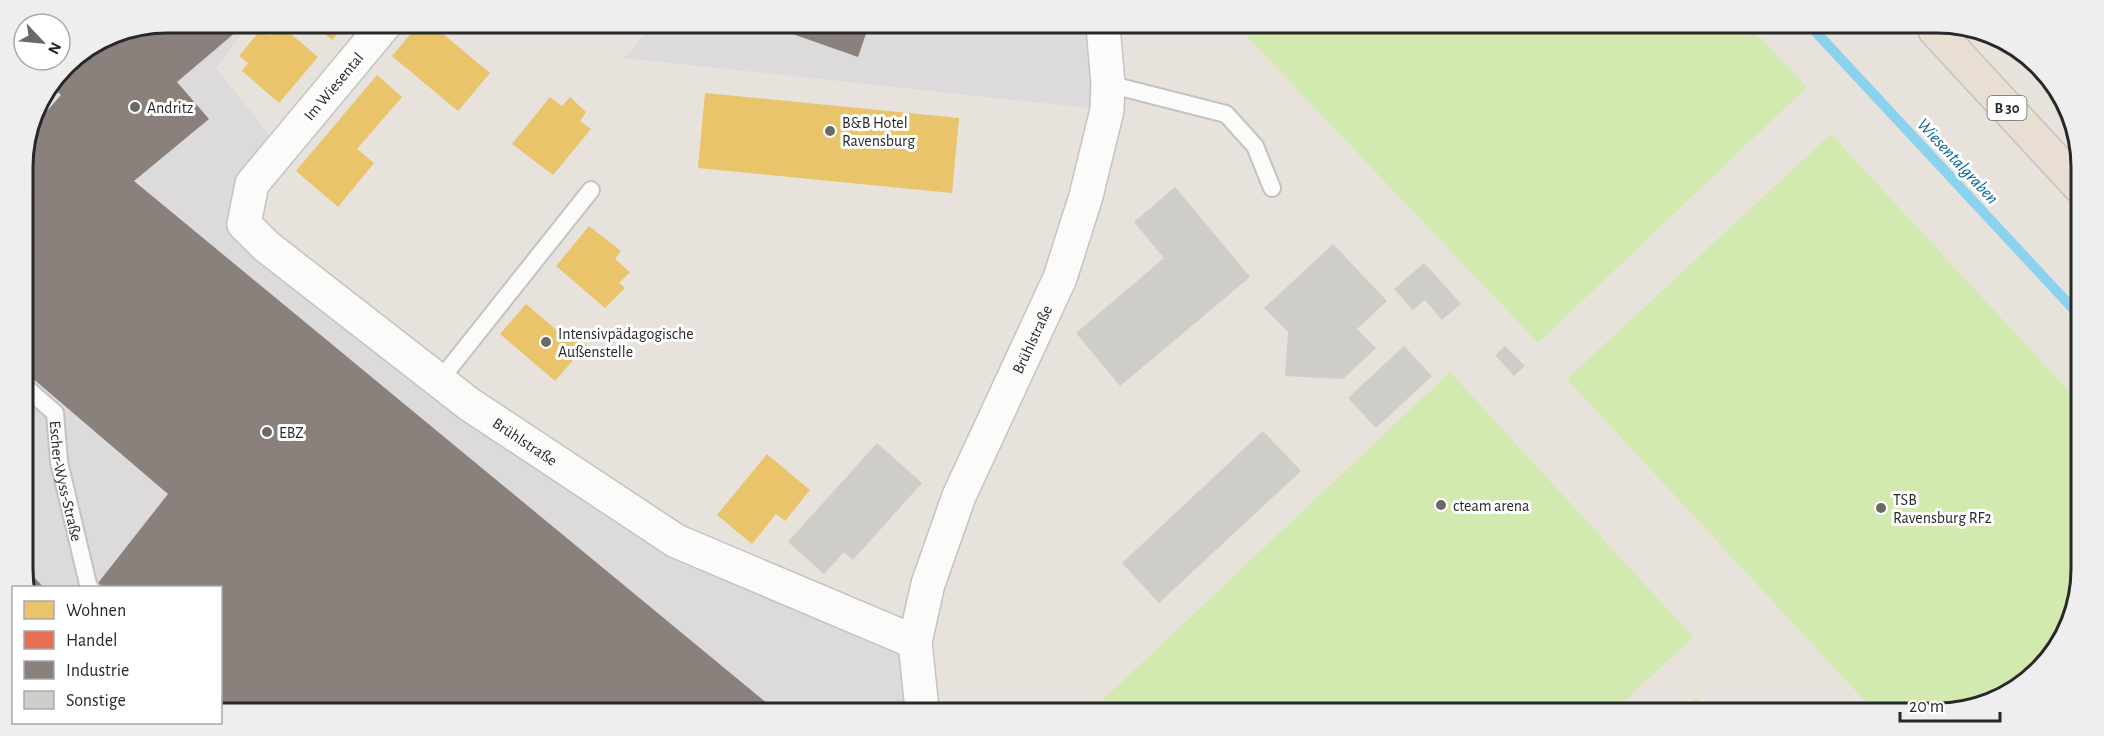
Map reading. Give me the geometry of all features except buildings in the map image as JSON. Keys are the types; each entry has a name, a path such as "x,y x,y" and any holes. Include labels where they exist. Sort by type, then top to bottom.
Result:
{"highway":[{"name":"B 30","path":"1938,33 2071,177"}],"street":[{"name":"Im Wiesental","path":"280,148 378,33"},
{"name":"Brühlstraße","path":"921,703 915,642 928,584 959,496 1060,278 1086,196 1107,110 1108,84 1104,33"},
{"name":"Brühlstraße","path":"280,148 252,184 244,224 266,246 469,404 676,542 915,642"}],"lane":[{"path":"1108,84 1226,114 1255,146 1272,188"},
{"path":"440,380 591,190"},
{"name":"Escher-Wyss-Straße","path":"33,394 55,412 59,462 89,586"}],"shaded area":[{"path":"242,33 216,68 280,148 244,224 676,541 915,642 921,703 222,703 222,586 34,586 33,158 43,116 61,85 79,66 100,51 124,40 150,34"},
{"path":"647,33 1103,33 1107,110 624,58"}],"green space":[{"path":"1244,33 1755,33 1807,87 1538,343"},
{"name":"TSB Ravensburg RF2","path":"1831,134 2071,394 2070,586 2061,620 2053,636 2038,657 2019,675 1980,696 1946,703 1867,703 1567,379"},
{"name":"cteam arena","path":"1450,372 1693,637 1623,703 1099,703"},
{"path":"1696,697 1702,703 1690,703"}],"waterway":[{"name":"Wiesentalgraben","path":"1817,33 2071,306"}],"place":[{"name":"Andritz","path":"135,107"},
{"name":"B&B Hotel Ravensburg","path":"830,131"},
{"name":"Intensivpädagogische Außenstelle","path":"546,342"},
{"name":"EBZ","path":"267,432"},
{"name":"cteam arena","path":"1441,505"},
{"name":"TSB Ravensburg RF2","path":"1881,508"}]}
